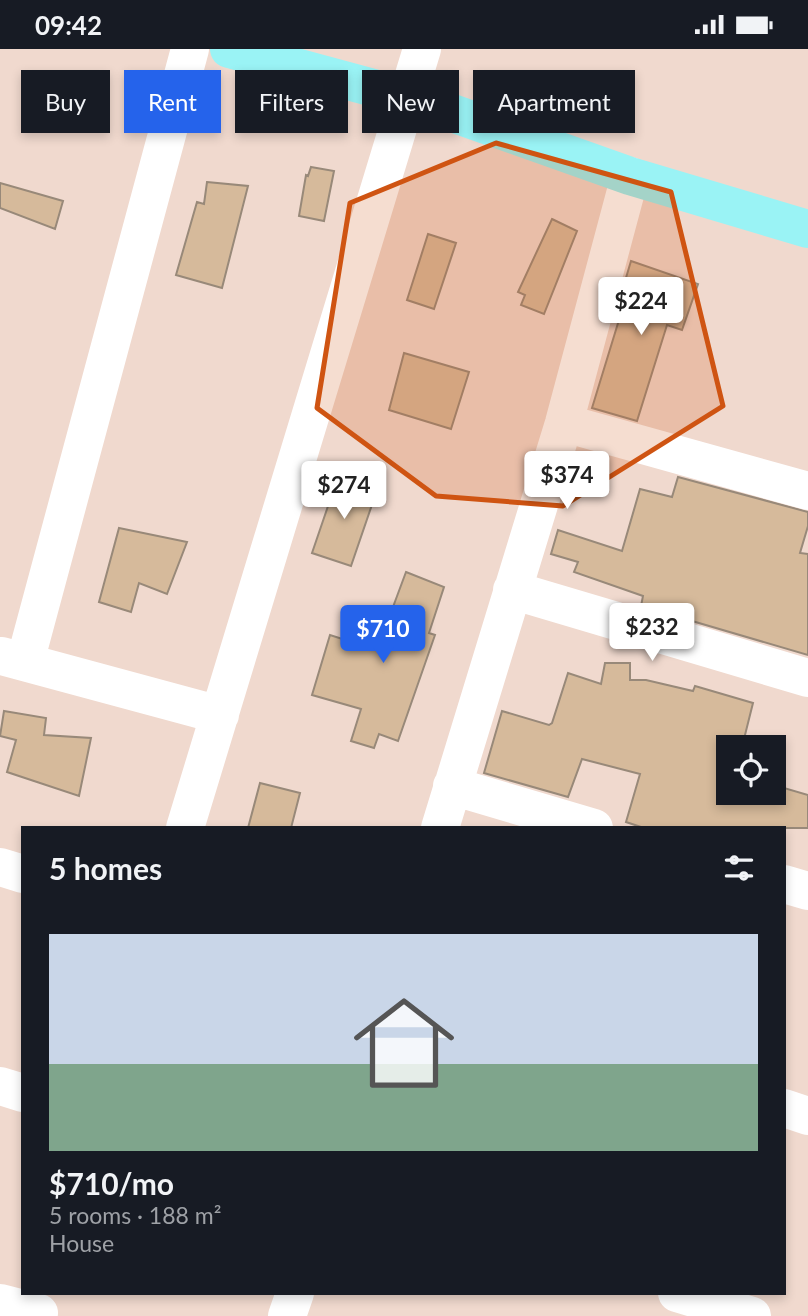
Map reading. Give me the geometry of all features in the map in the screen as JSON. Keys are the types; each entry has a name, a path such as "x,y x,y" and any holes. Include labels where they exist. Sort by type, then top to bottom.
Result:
{"main road":[{"path":"229,49 362,85"},
{"path":"459,115 630,176 808,229"}],"street":[{"path":"190,49 12,659 220,715"},
{"path":"415,70 422,49"},
{"path":"186,826 396,133"},
{"path":"441,826 564,423 630,176"},
{"path":"564,423 808,491"},
{"path":"512,590 808,678"},
{"path":"452,786 587,826"},
{"path":"0,867 21,873"},
{"path":"786,885 808,891"},
{"path":"0,1086 21,1092"},
{"path":"786,1109 808,1116"},
{"path":"287,1316 294,1295"},
{"path":"684,1295 752,1316"},
{"path":"0,1303 41,1308"}],"highlighted area":[{"path":"496,143 671,192 723,406 563,506 436,496 317,408 350,203"}],"building":[{"path":"311,167 334,171 324,221 299,216 306,175 308,176"},
{"path":"207,182 248,186 222,288 176,275 197,202 204,204"},
{"path":"0,183 63,201 55,229 0,208"},
{"path":"552,219 577,231 544,314 521,305 525,295 518,292"},
{"path":"428,234 456,243 434,309 407,300"},
{"path":"631,261 698,284 682,330 667,325 637,421 592,408 622,310 617,308"},
{"path":"404,353 469,372 451,429 389,410"},
{"path":"340,471 376,493 351,566 312,553"},
{"path":"678,477 808,512 808,526 800,553 808,554 808,655 641,606 643,596 574,572 578,562 551,554 558,530 622,551 640,489 672,497"},
{"path":"119,528 187,542 167,594 139,583 131,612 99,602"},
{"path":"406,572 444,587 429,633 435,635 398,741 379,734 374,748 351,741 361,709 312,695 330,635 377,650"},
{"path":"605,663 630,663 630,680 646,680 693,691 695,686 753,703 745,735 716,735 716,805 786,805 786,789 808,795 808,828 638,826 626,822 640,774 582,759 568,797 484,773 502,711 549,725 552,723 568,673 601,684"},
{"path":"4,711 46,718 44,735 91,738 79,796 7,772 16,740 0,736"},
{"path":"260,783 300,793 292,826 249,826"}]}
